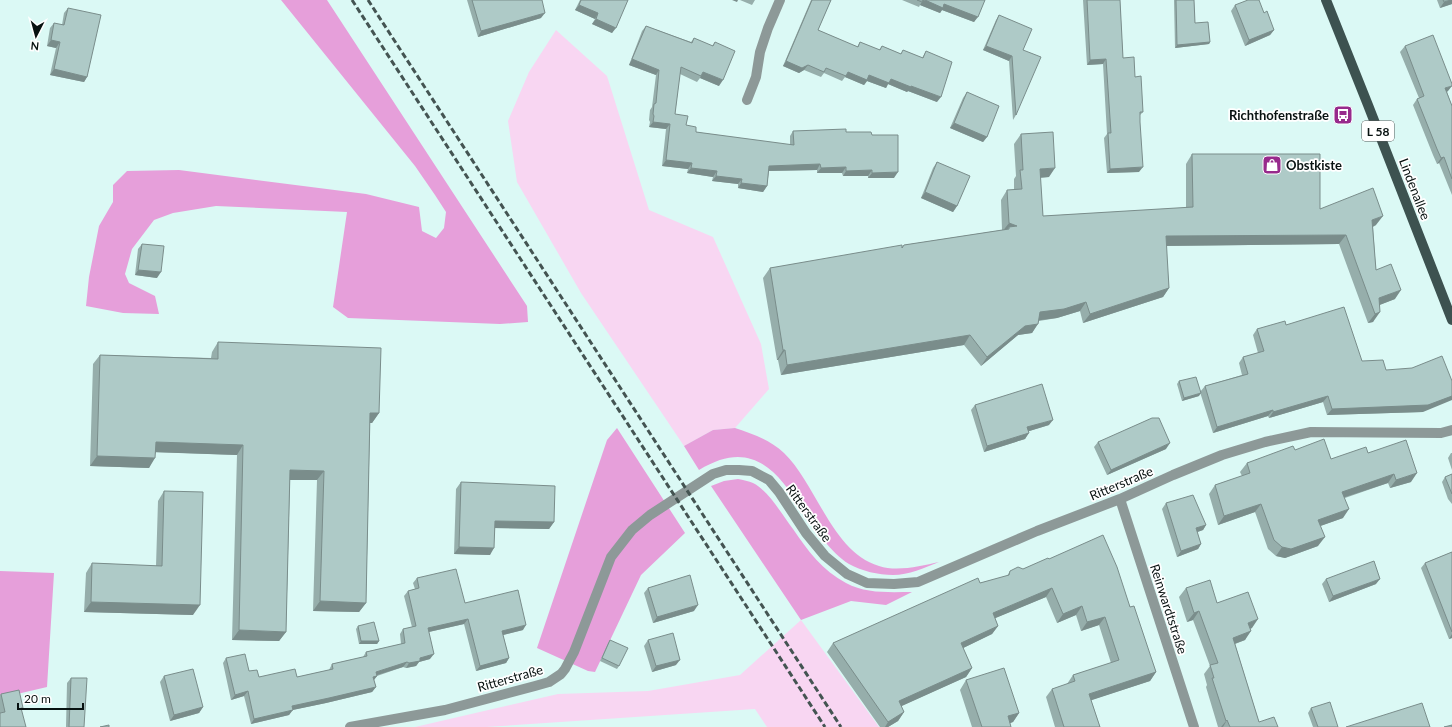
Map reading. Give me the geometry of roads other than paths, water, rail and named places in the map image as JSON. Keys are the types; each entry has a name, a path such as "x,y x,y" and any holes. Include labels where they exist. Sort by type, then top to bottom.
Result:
{"main road":[{"name":"Lindenallee","path":"1326,0 1452,320"}],"street":[{"path":"747,100 756,77 760,52 780,0"},
{"name":"Ritterstraße","path":"350,727 445,710 549,682 561,674 574,652 611,557 632,530 650,515 713,474 726,470 752,471 769,480 806,533 825,556 847,574 867,583 894,584 918,582 1120,499 1222,455 1265,442 1311,432 1440,433 1452,430"},
{"name":"Reinwardtstraße","path":"1120,499 1194,727"}],"railway":[{"path":"352,0 825,727"},
{"path":"368,0 841,727"}],"place":[{"name":"Richthofenstraße","path":"1343,115"},
{"name":"Obstkiste","path":"1272,165"}]}
